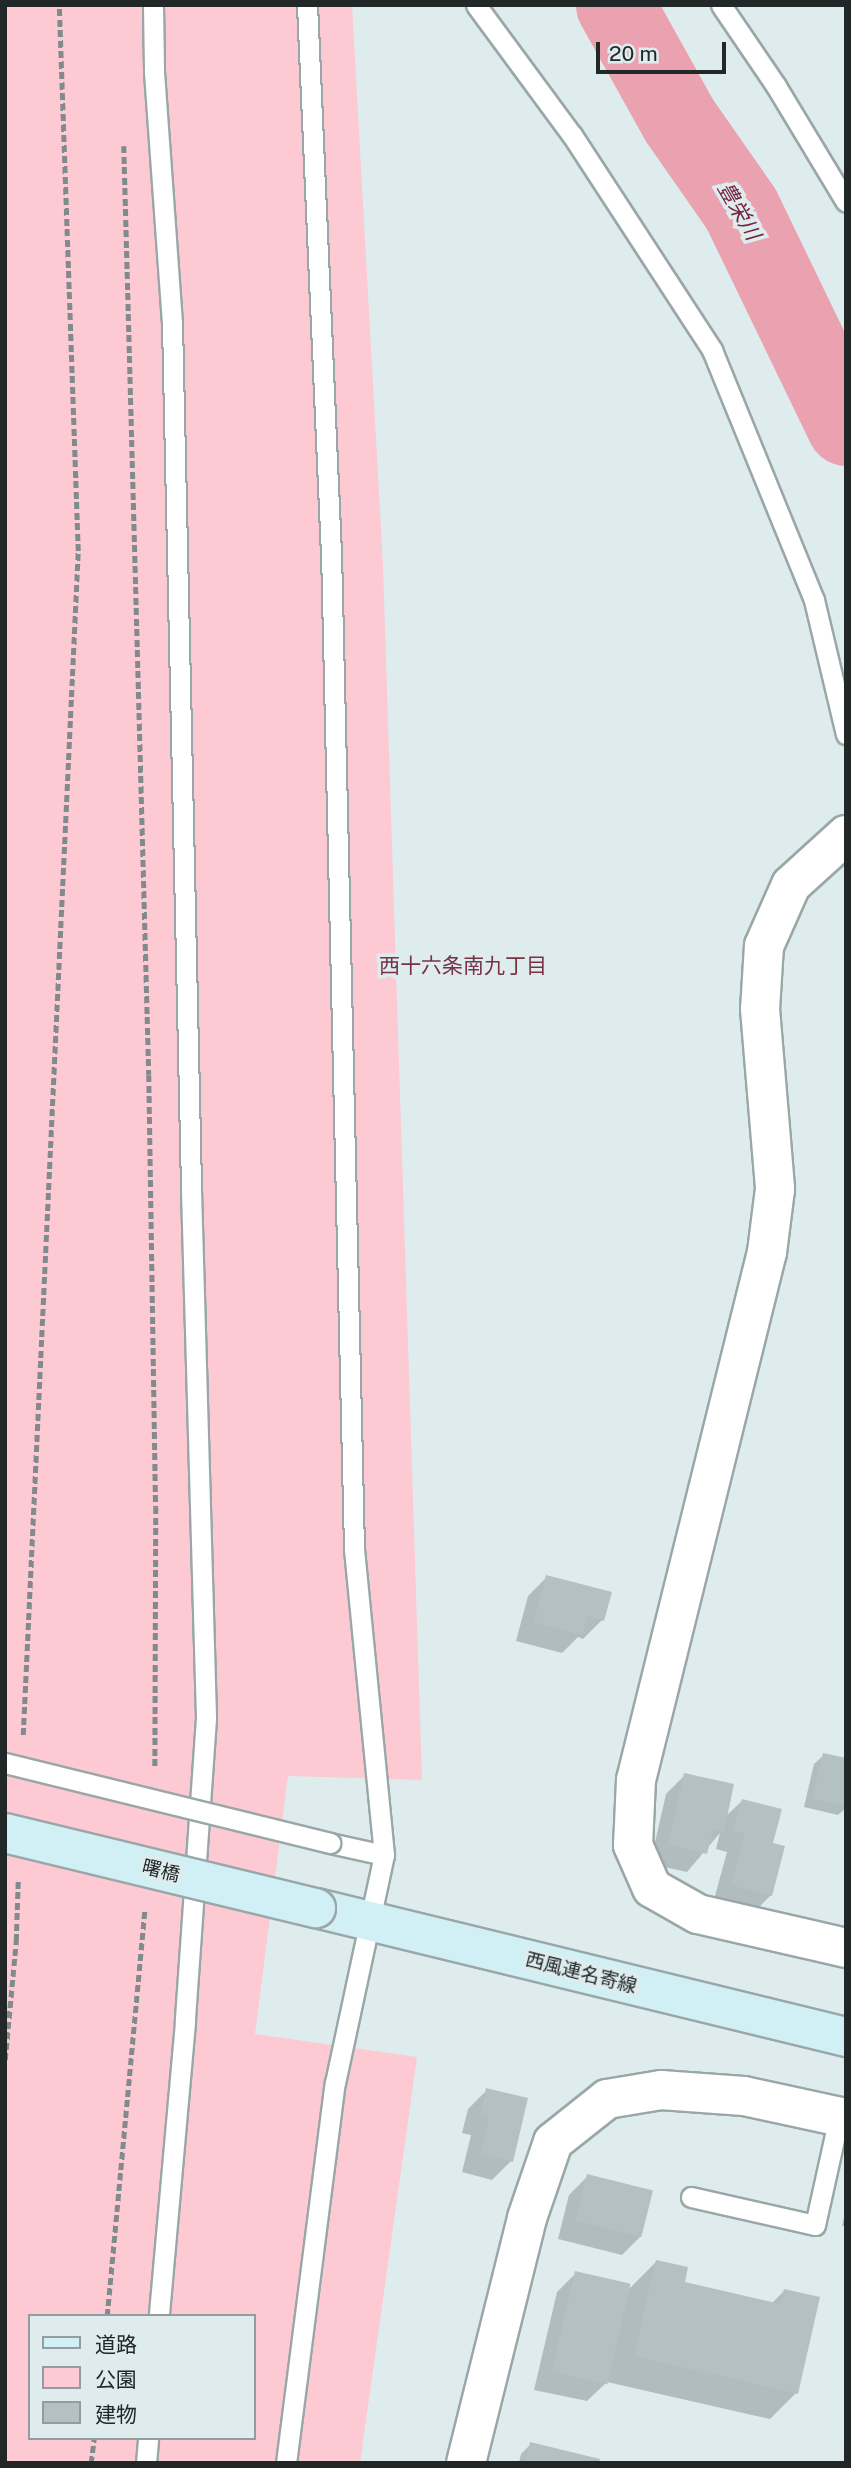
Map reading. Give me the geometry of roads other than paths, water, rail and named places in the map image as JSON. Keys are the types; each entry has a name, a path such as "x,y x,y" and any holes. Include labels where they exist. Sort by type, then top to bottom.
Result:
{"main road":[{"name":"曙橋","path":"5,1833 316,1908"},
{"name":"西風連名寄線","path":"316,1908 846,2037"}],"street":[{"path":"846,835 791,885 764,946 760,1009 775,1189 767,1252 636,1780 633,1845 652,1888 698,1914 846,1948"},
{"path":"466,2463 527,2218 553,2142 607,2099 661,2090 744,2096 843,2117"}],"lane":[{"path":"153,5 154,72 172,323 191,1190 206,1718 184,2035 159,2314"},
{"path":"286,2463 335,2082 384,1855 354,1549 331,554 307,5"},
{"path":"476,5 572,135 712,350 814,600 846,734"},
{"path":"721,5 776,86 846,202"},
{"path":"5,1763 384,1855"},
{"path":"691,2197 815,2225 843,2117"},
{"path":"146,2463 148,2440"}],"waterway":[{"name":"豊栄川","path":"615,5 679,120 741,209 846,426"}],"district":[{"name":"西十六条南九丁目","path":"463,966"}]}
